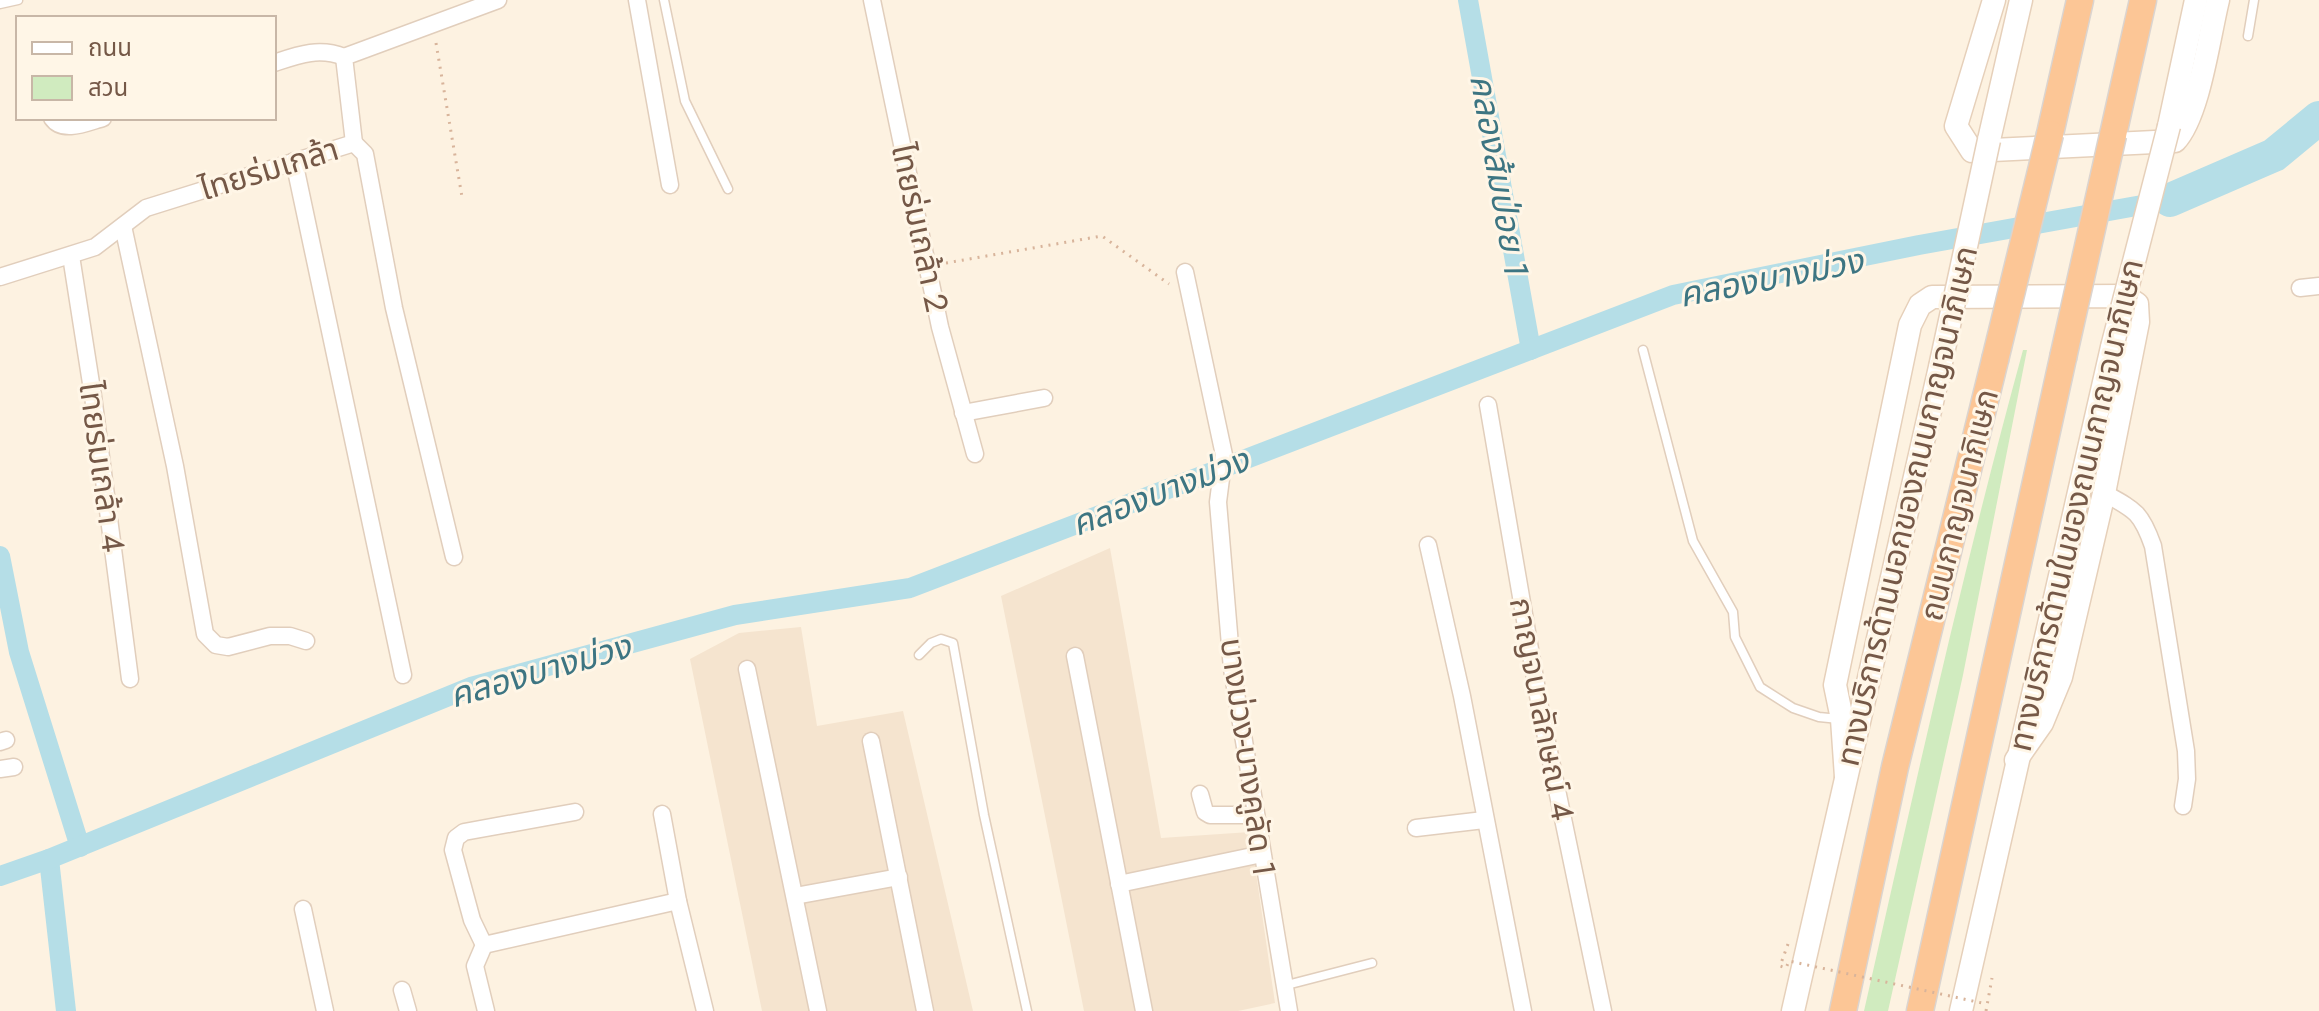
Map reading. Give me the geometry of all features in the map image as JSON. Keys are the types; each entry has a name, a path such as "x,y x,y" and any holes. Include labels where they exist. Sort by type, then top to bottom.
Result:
{"highway":[{"name":"ถนนกาญจนาภิเษก","path":"1843,1011 1895,767 2080,0"},
{"name":"ถนนกาญจนาภิเษก","path":"1920,1011 2143,0"}],"main road":[{"path":"1994,0 1956,126 1972,151 2175,141 2185,132 2192,112 2218,0"},
{"name":"ทางบริการด้านนอกของถนนกาญจนาภิเษก","path":"1793,1011 2021,0"},
{"name":"ทางบริการด้านในของถนนกาญจนาภิเษก","path":"1961,1011 2016,760 2112,347 2169,126 2196,0"},
{"path":"1846,777 1842,719 1835,685 1910,325 1920,305 1932,297 2125,296 2137,304 2138,322 2104,493 2061,677 2042,723 2016,760"}],"street":[{"path":"276,62 318,51 330,51 344,57 433,24 479,3 498,0"},
{"path":"637,0 670,185"},
{"name":"ไทยร่มเกล้า 2","path":"872,0 927,267 975,454"},
{"name":"ไทยร่มเกล้า","path":"0,277 95,247 146,208 354,143 344,57"},
{"path":"54,120 59,125 72,127 96,120"},
{"path":"354,143 365,154 394,308 454,557"},
{"path":"294,161 403,675"},
{"path":"123,226 175,466 205,634 216,645 228,647 270,636 290,636 306,641"},
{"name":"ไทยร่มเกล้า 4","path":"71,256 93,396 130,679"},
{"name":"บางม่วง-บางคูลัด 1","path":"1185,272 1224,455 1218,502 1232,669 1289,1011"},
{"path":"2300,288 2319,286"},
{"path":"963,413 1044,398"},
{"name":"กาญจนาลักษณ์ 4","path":"1488,405 1541,713 1603,1011"},
{"path":"2104,493 2144,520 2153,546 2186,751 2187,779 2183,806"},
{"path":"1428,545 1462,696 1523,1011"},
{"path":"1075,656 1144,1011"},
{"path":"747,669 818,1011"},
{"path":"871,741 925,1011"},
{"path":"1200,794 1205,812 1210,815 1256,815"},
{"path":"486,1011 475,966 484,945 472,920 453,850 456,838 464,832 575,812"},
{"path":"662,814 703,1011"},
{"path":"1416,828 1484,820"},
{"path":"1119,884 1262,854"},
{"path":"795,896 899,877"},
{"path":"484,945 678,901"},
{"path":"303,909 325,1011"},
{"path":"402,990 408,1011"}],"lane":[{"path":"0,4 18,0"},
{"path":"664,0 685,101 728,189"},
{"path":"2248,36 2254,0"},
{"path":"1643,350 1693,541 1733,612 1735,637 1760,687 1793,708 1819,717 1842,719"},
{"path":"919,655 931,643 941,639 953,643 984,815 1027,1011"},
{"path":"1283,986 1372,963"}],"path":[{"path":"433,24 462,197"},
{"path":"927,267 1102,236 1191,301"},
{"path":"1788,944 1780,966 1786,968 1789,961 1982,1003"},
{"path":"1986,1011 1992,978"}],"shaded area":[{"path":"1110,548 1161,838 1250,832 1275,1003 1238,1011 1084,1011 1001,596"},
{"path":"801,627 817,726 903,711 973,1011 762,1011 690,659 739,633"}],"green space":[{"path":"2023,350 2027,350 1963,675 1888,1011 1864,1011 1920,762"}],"waterway":[{"name":"คลองส้มป่อย 1","path":"1468,0 1531,350"},
{"name":"คลองบางม่วง","path":"2170,200 2274,155 2319,118"},
{"name":"คลองบางม่วง","path":"0,876 49,859 471,687 735,615 910,588 1673,295 1919,245 2170,200"},
{"path":"0,556 19,652 80,847"},
{"path":"49,859 66,1011"}]}
